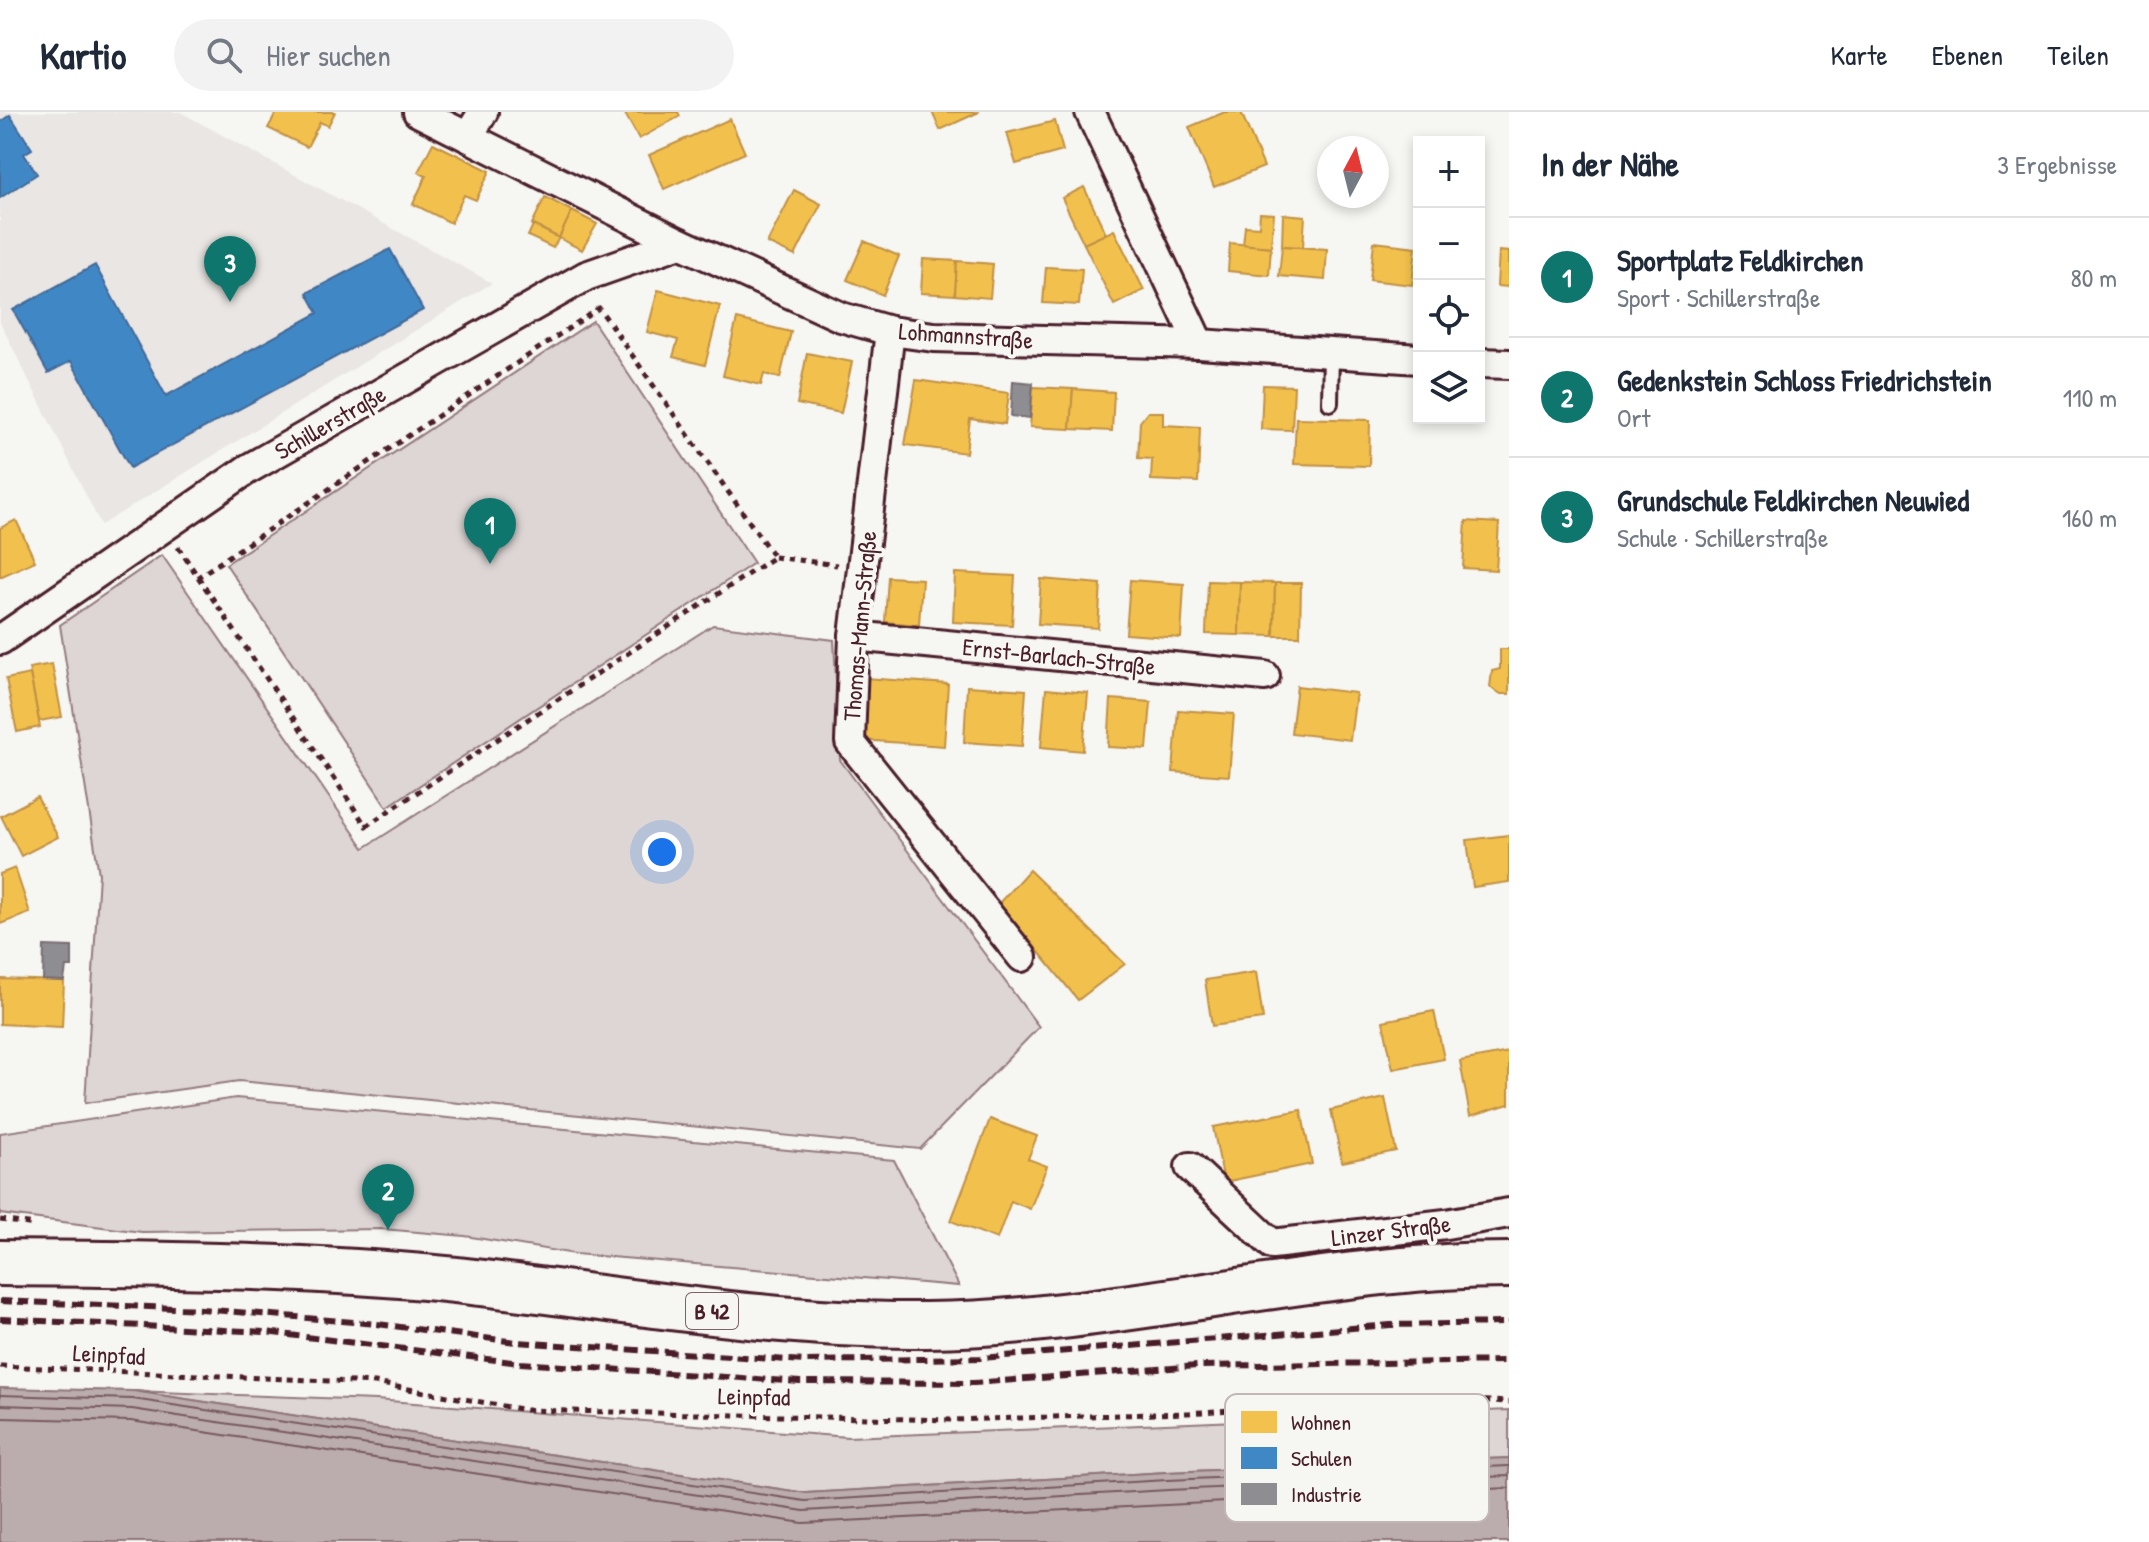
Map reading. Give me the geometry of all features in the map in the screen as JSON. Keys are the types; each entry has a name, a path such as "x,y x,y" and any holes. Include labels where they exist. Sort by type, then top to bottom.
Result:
{"main road":[{"name":"B 42","path":"0,1263 338,1270 801,1320 923,1325 1043,1320 1355,1276 1509,1265"}],"street":[{"name":"Lohmannstraße","path":"418,112 680,243 841,317 890,331 934,337 1199,344 1413,359"},
{"path":"468,137 483,112"},
{"path":"1090,112 1199,344"},
{"name":"Schillerstraße","path":"0,640 248,469 586,276 680,243"},
{"name":"Thomas-Mann-Straße","path":"890,331 854,636 850,742 1022,957"},
{"path":"1485,363 1509,364"},
{"name":"Ernst-Barlach-Straße","path":"854,636 1265,676"},
{"name":"Linzer Straße","path":"1190,1167 1272,1244 1446,1224 1509,1213"}],"lane":[{"path":"1330,403 1331,353"}],"path":[{"path":"198,577 599,308 774,557"},
{"path":"164,527 366,826 774,557 862,568"},
{"path":"0,1220 43,1226"},
{"name":"Leinpfad","path":"0,1366 375,1383 526,1410 952,1420 1225,1410"},
{"name":"Leinpfad","path":"1489,1401 1509,1402"}],"shaded area":[{"path":"0,112 180,112 492,283 101,525 0,322"},
{"path":"593,321 754,563 387,807 226,564"},
{"path":"162,555 364,848 713,625 834,640 840,760 1039,1027 920,1149 239,1081 85,1103 99,874 60,625"},
{"path":"236,1098 894,1160 959,1286 575,1254 465,1236 382,1229 142,1232 0,1214 0,1133"},
{"path":"133,1391 376,1400 848,1437 1225,1422 1225,1470 806,1493"},
{"path":"1509,1410 1509,1458 1489,1459 1489,1411"}],"water":[{"path":"0,1388 133,1391 806,1493 1225,1470 1225,1522 1489,1522 1489,1459 1509,1458 1509,1542 0,1542"}],"building: Wohnen":[{"path":"277,112 335,112 328,126 320,122 307,147 268,128"},
{"path":"624,112 678,112 680,116 639,139"},
{"path":"932,112 979,112 940,130"},
{"path":"1225,112 1241,112 1264,167 1214,187 1189,127"},
{"path":"730,119 745,153 664,189 649,155"},
{"path":"1055,121 1063,151 1016,164 1007,133"},
{"path":"433,143 490,171 476,200 464,195 451,223 413,204 426,176 418,172"},
{"path":"1084,187 1106,234 1084,244 1062,198"},
{"path":"794,190 821,204 795,256 767,243"},
{"path":"545,197 572,211 559,238 532,224"},
{"path":"572,211 597,224 582,250 559,238"},
{"path":"1260,213 1274,214 1271,247 1243,245 1245,226 1259,227"},
{"path":"1283,214 1305,216 1303,247 1282,246"},
{"path":"533,225 559,238 553,248 528,236"},
{"path":"1114,230 1144,290 1114,305 1084,244"},
{"path":"864,241 899,256 883,295 847,280"},
{"path":"1374,242 1413,247 1412,285 1370,280"},
{"path":"1230,243 1271,247 1269,275 1228,271"},
{"path":"1282,246 1327,249 1325,280 1279,276"},
{"path":"1499,251 1509,252 1509,287 1497,286"},
{"path":"923,259 957,261 955,295 921,293"},
{"path":"957,261 993,264 990,298 955,295"},
{"path":"1046,267 1082,269 1079,305 1043,303"},
{"path":"658,290 720,306 705,365 673,357 678,340 647,332"},
{"path":"737,319 791,332 780,378 764,374 761,385 723,376"},
{"path":"807,353 852,362 841,413 797,404"},
{"path":"916,380 1009,393 1005,424 970,419 966,453 905,445"},
{"path":"1263,385 1294,386 1292,430 1261,429"},
{"path":"1033,387 1073,389 1070,429 1030,427"},
{"path":"1073,389 1114,392 1112,431 1070,429"},
{"path":"1148,412 1163,412 1163,425 1200,427 1198,482 1151,480 1152,459 1138,458 1140,422"},
{"path":"1296,418 1370,420 1369,466 1294,464"},
{"path":"16,520 35,561 0,577 0,528"},
{"path":"1466,521 1499,523 1496,570 1463,568"},
{"path":"955,573 1015,576 1012,625 953,622"},
{"path":"888,577 922,579 919,625 885,622"},
{"path":"1041,579 1101,584 1098,628 1038,624"},
{"path":"1130,580 1184,584 1181,638 1126,634"},
{"path":"1208,581 1240,582 1239,635 1206,634"},
{"path":"1240,582 1275,583 1274,636 1239,635"},
{"path":"1275,583 1301,583 1300,636 1274,636"},
{"path":"1500,649 1509,649 1509,694 1501,694 1490,687 1492,671 1500,669"},
{"path":"52,664 62,717 39,721 29,668"},
{"path":"30,674 40,727 17,732 6,679"},
{"path":"865,678 948,684 944,746 861,740"},
{"path":"967,686 1026,690 1022,746 964,742"},
{"path":"1297,686 1356,693 1350,740 1291,733"},
{"path":"1046,689 1088,693 1083,751 1041,747"},
{"path":"1111,699 1151,702 1147,749 1108,747"},
{"path":"1178,710 1234,714 1229,776 1173,772"},
{"path":"37,797 58,837 21,856 1,816"},
{"path":"1509,835 1509,882 1473,887 1467,840"},
{"path":"15,868 30,913 0,924 0,874"},
{"path":"1029,870 1125,964 1078,1000 999,903"},
{"path":"1256,972 1263,1019 1212,1026 1205,980"},
{"path":"0,979 64,981 62,1027 0,1024"},
{"path":"1434,1011 1444,1059 1393,1069 1383,1021"},
{"path":"1509,1052 1509,1104 1470,1116 1460,1061"},
{"path":"1385,1098 1396,1151 1342,1162 1331,1110"},
{"path":"1301,1110 1312,1164 1224,1182 1213,1127"},
{"path":"990,1119 1037,1136 1028,1159 1047,1166 1030,1209 1011,1201 997,1239 951,1221"}],"building: Schulen":[{"path":"10,115 32,149 24,154 37,174 0,198 0,122"},
{"path":"390,249 423,310 130,468 71,361 48,373 13,310 95,265 166,396 318,313 307,293"}],"building: Industrie":[{"path":"1013,381 1033,383 1030,418 1011,416"},
{"path":"44,946 72,947 72,967 66,967 64,981 43,980"}],"railway":[{"path":"0,1301 202,1309 377,1324 516,1342 804,1361 981,1358 1390,1325 1509,1323"},
{"path":"0,1319 265,1332 520,1363 800,1382 974,1383 1198,1366 1509,1361"}],"place":[{"name":"Grundschule Feldkirchen Neuwied","path":"230,302"},
{"name":"Sportplatz Feldkirchen","path":"490,564"},
{"name":"Gedenkstein Schloss Friedrichstein","path":"388,1230"}]}
